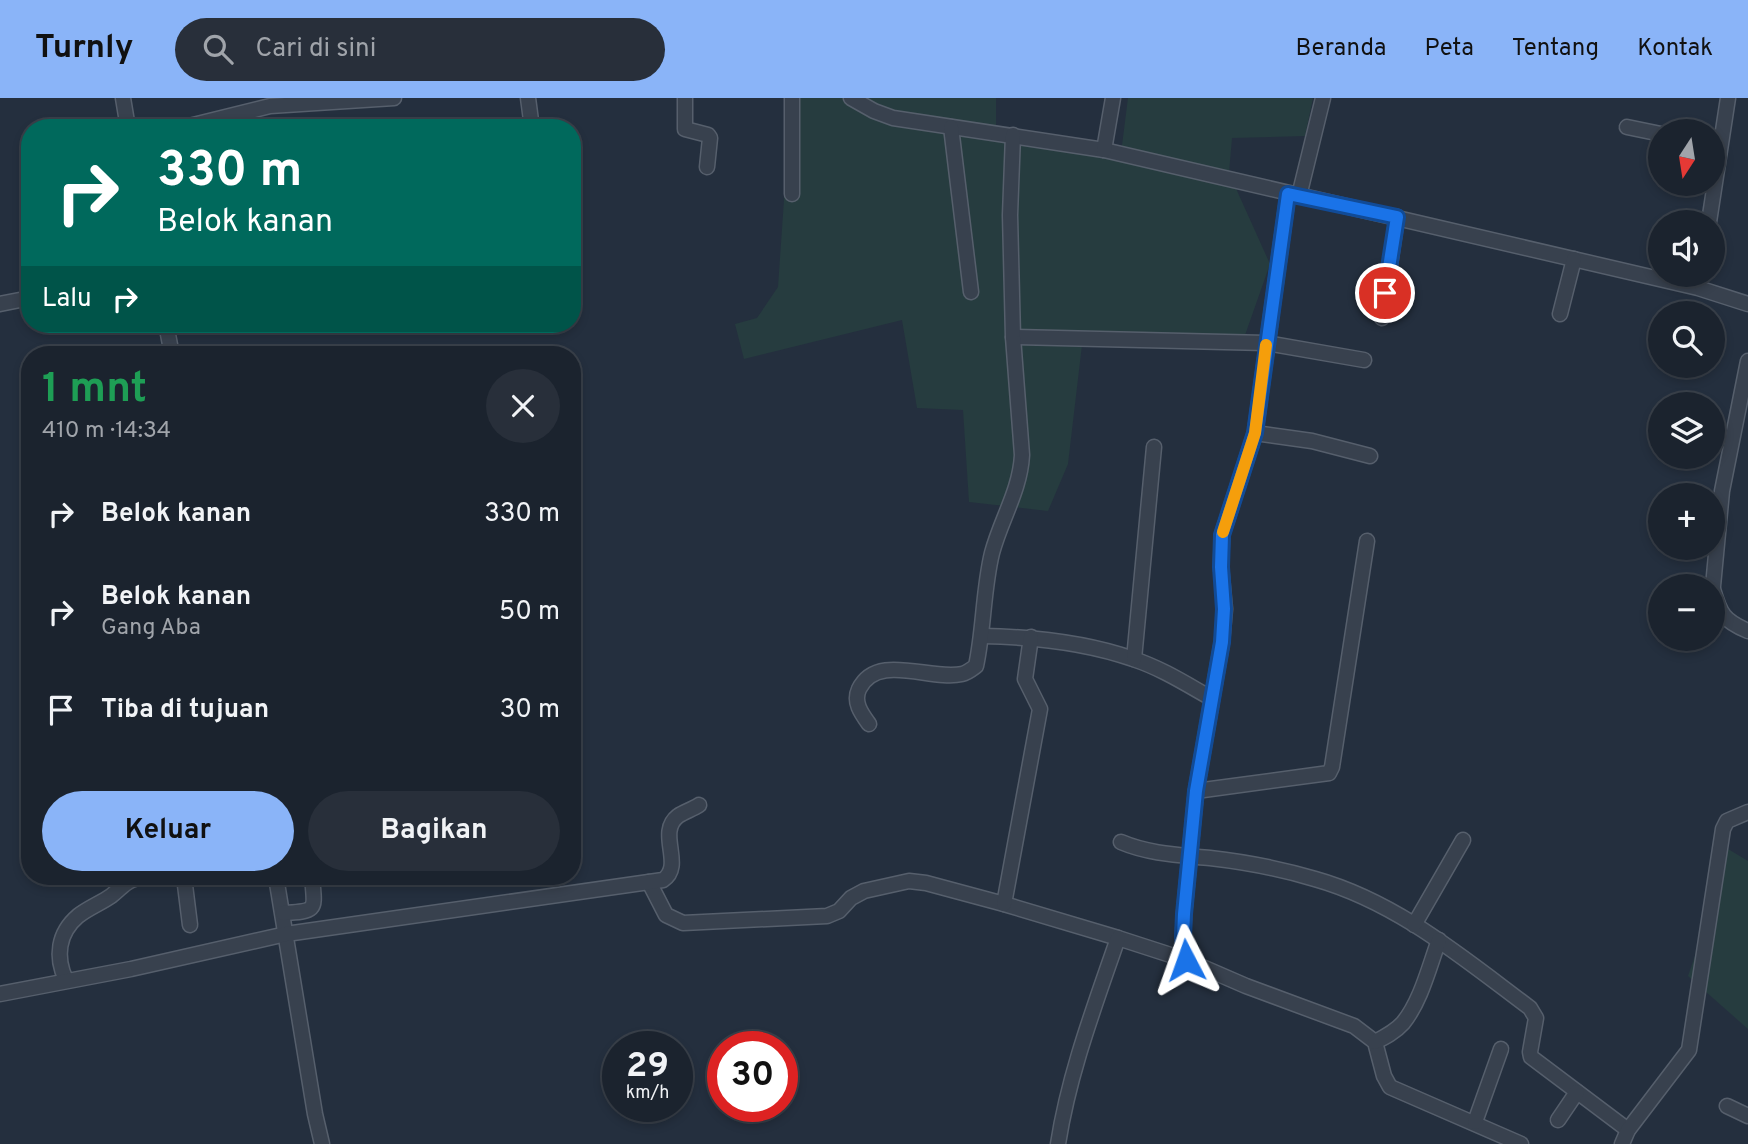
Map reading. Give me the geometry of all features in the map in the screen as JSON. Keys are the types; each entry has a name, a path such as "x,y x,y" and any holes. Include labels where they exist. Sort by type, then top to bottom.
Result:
{"street":[{"path":"123,98 126,119"},
{"path":"217,119 270,106 394,98"},
{"path":"528,98 531,119"},
{"path":"685,98 685,129 708,135 710,138 707,167"},
{"path":"792,98 792,194"},
{"path":"851,98 884,116 1104,150 1574,259 1648,272"},
{"path":"1104,150 1112,98"},
{"path":"1186,960 1183,937 1196,791 1222,642 1222,535 1255,433 1266,343 1294,195 1323,98"},
{"path":"1723,119 1728,98"},
{"path":"951,127 971,292"},
{"path":"1627,127 1648,131"},
{"path":"869,724 857,702 858,692 865,679 874,672 886,670 933,675 963,674 976,666 983,636 989,568 995,542 1021,474 1021,420 1013,337 1010,215 1013,135"},
{"path":"1382,318 1397,217"},
{"path":"1560,314 1574,259"},
{"path":"1712,287 1748,304"},
{"path":"0,304 21,300"},
{"path":"1013,337 1266,343 1364,360"},
{"path":"1714,574 1723,491 1748,360"},
{"path":"1255,433 1312,440 1370,456"},
{"path":"1134,659 1154,447"},
{"path":"1196,791 1329,773 1367,541"},
{"path":"1725,618 1748,631"},
{"path":"983,636 1031,637 1134,659 1211,698"},
{"path":"1004,904 1040,709 1025,680 1031,637"},
{"path":"0,995 286,934 663,880 671,871 672,864 668,839 671,824 678,816 699,805"},
{"path":"1622,1144 1628,1130 1689,1050 1723,829 1727,821 1748,812"},
{"path":"1414,925 1463,840"},
{"path":"1121,842 1147,850 1270,869 1315,879 1352,891 1414,925 1439,940 1533,1010 1535,1018 1530,1055 1628,1130"},
{"path":"649,882 666,915 683,923 827,916 839,911 851,898 864,891 909,881 1004,904 1118,938 1186,960 1245,986 1354,1026 1375,1042 1384,1076 1390,1087 1521,1144"},
{"path":"66,980 59,950 65,931 79,915 111,896 123,885"},
{"path":"185,885 190,925"},
{"path":"278,885 322,1144"},
{"path":"283,914 307,912 312,908 313,885"},
{"path":"1058,1144 1064,1106 1118,938"},
{"path":"1375,1042 1393,1033 1404,1022 1415,1002 1439,940"},
{"path":"1475,1122 1501,1049"},
{"path":"1558,1120 1577,1093"},
{"path":"1727,1106 1748,1116"}],"green space":[{"path":"791,98 996,98 996,126 1121,153 1128,98 1313,98 1305,136 1232,138 1229,173 1270,264 1244,338 1082,345 1068,464 1048,511 969,502 963,410 917,408 902,320 744,359 735,324 757,318 778,287"},
{"path":"1718,843 1748,861 1748,1029 1688,976 1709,915"}],"slow traffic":[{"path":"1223,532 1255,433 1266,345"}],"route":[{"path":"1186,960 1184,914 1196,791 1222,642 1222,535 1255,433 1288,194 1397,217 1385,293"}]}
